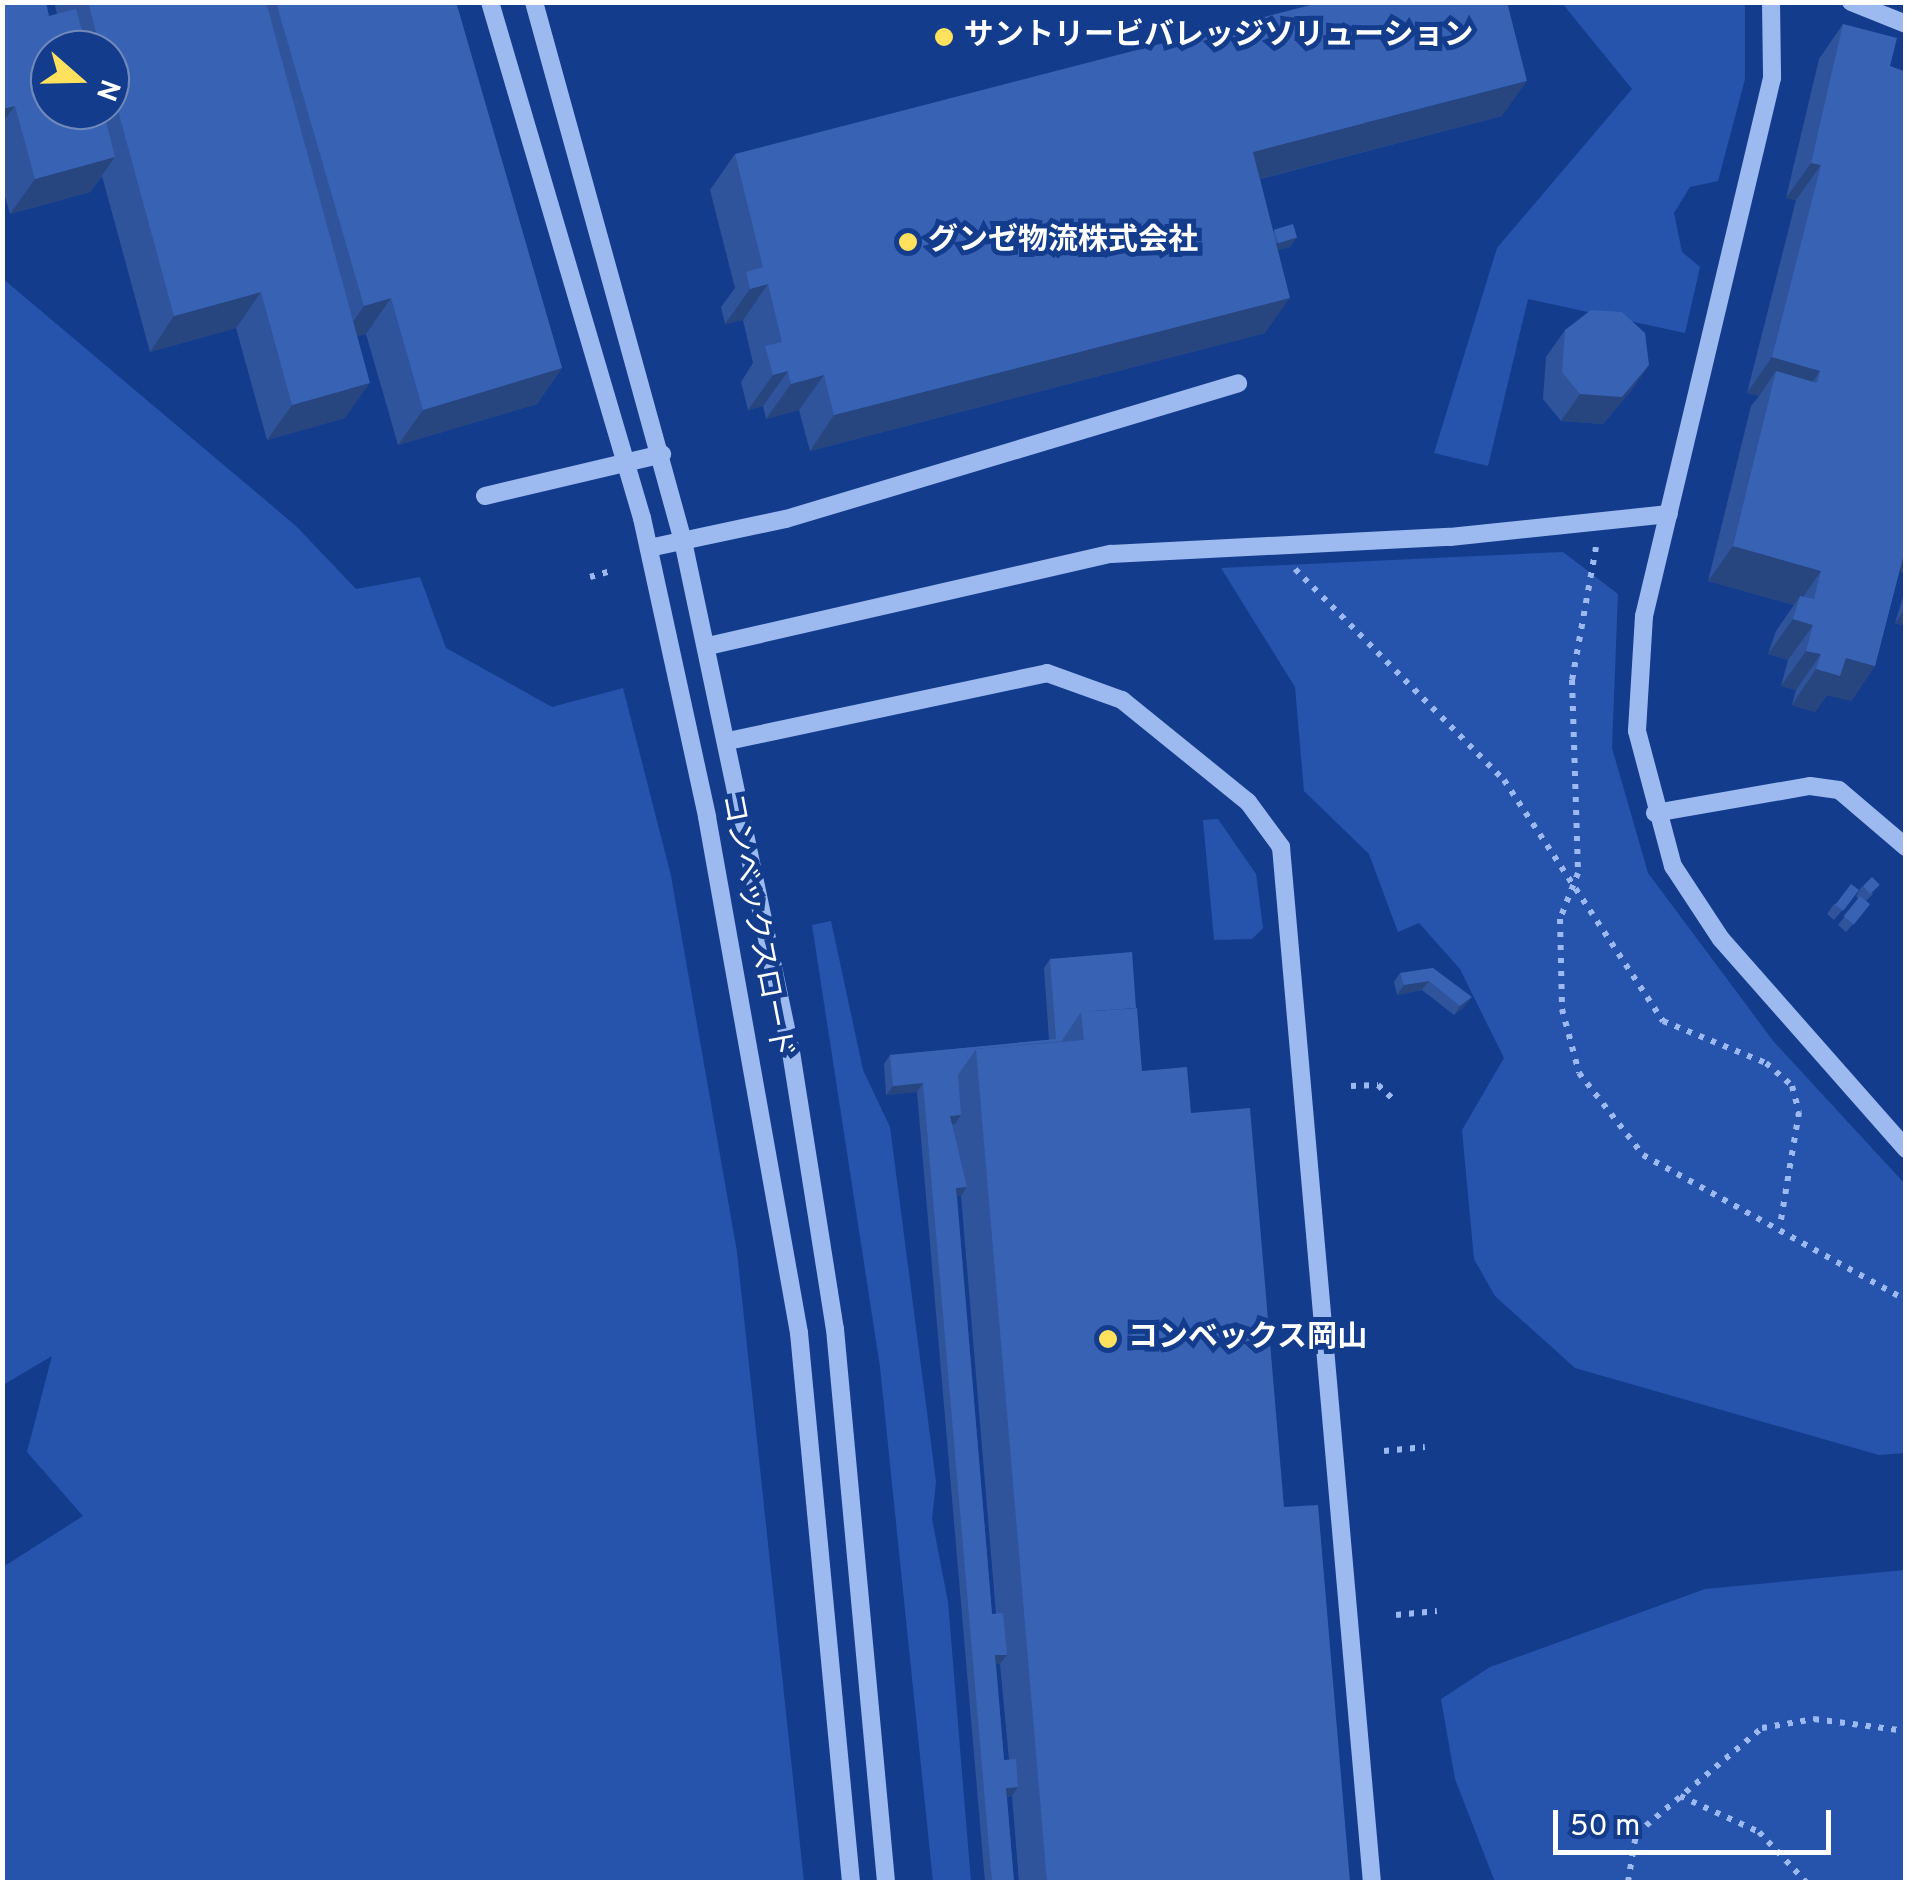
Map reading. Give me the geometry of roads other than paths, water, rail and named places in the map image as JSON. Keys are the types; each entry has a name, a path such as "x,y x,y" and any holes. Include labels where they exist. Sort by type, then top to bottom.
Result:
{"street":[{"name":"コンベックスロード","path":"490,2 649,548 799,1333 851,1882"},
{"name":"コンベックスロード","path":"534,2 662,454 728,741 835,1329 886,1882"},
{"path":"1771,2 1772,78 1669,514 1636,684 1655,813 1673,866 1720,940 1906,1149"},
{"path":"1851,2 1906,24"},
{"path":"649,548 786,519 1238,383"},
{"path":"485,496 662,454"},
{"path":"708,646 1112,554 1669,514"},
{"path":"728,741 1047,673 1122,700 1248,802 1280,847 1372,1882"},
{"path":"1655,813 1810,786 1839,790 1906,847"}],"place":[{"name":"サントリービバレッジソリューション","path":"944,37"},
{"name":"グンゼ物流株式会社","path":"908,242"},
{"name":"コンベックス岡山","path":"1108,1339"}]}
